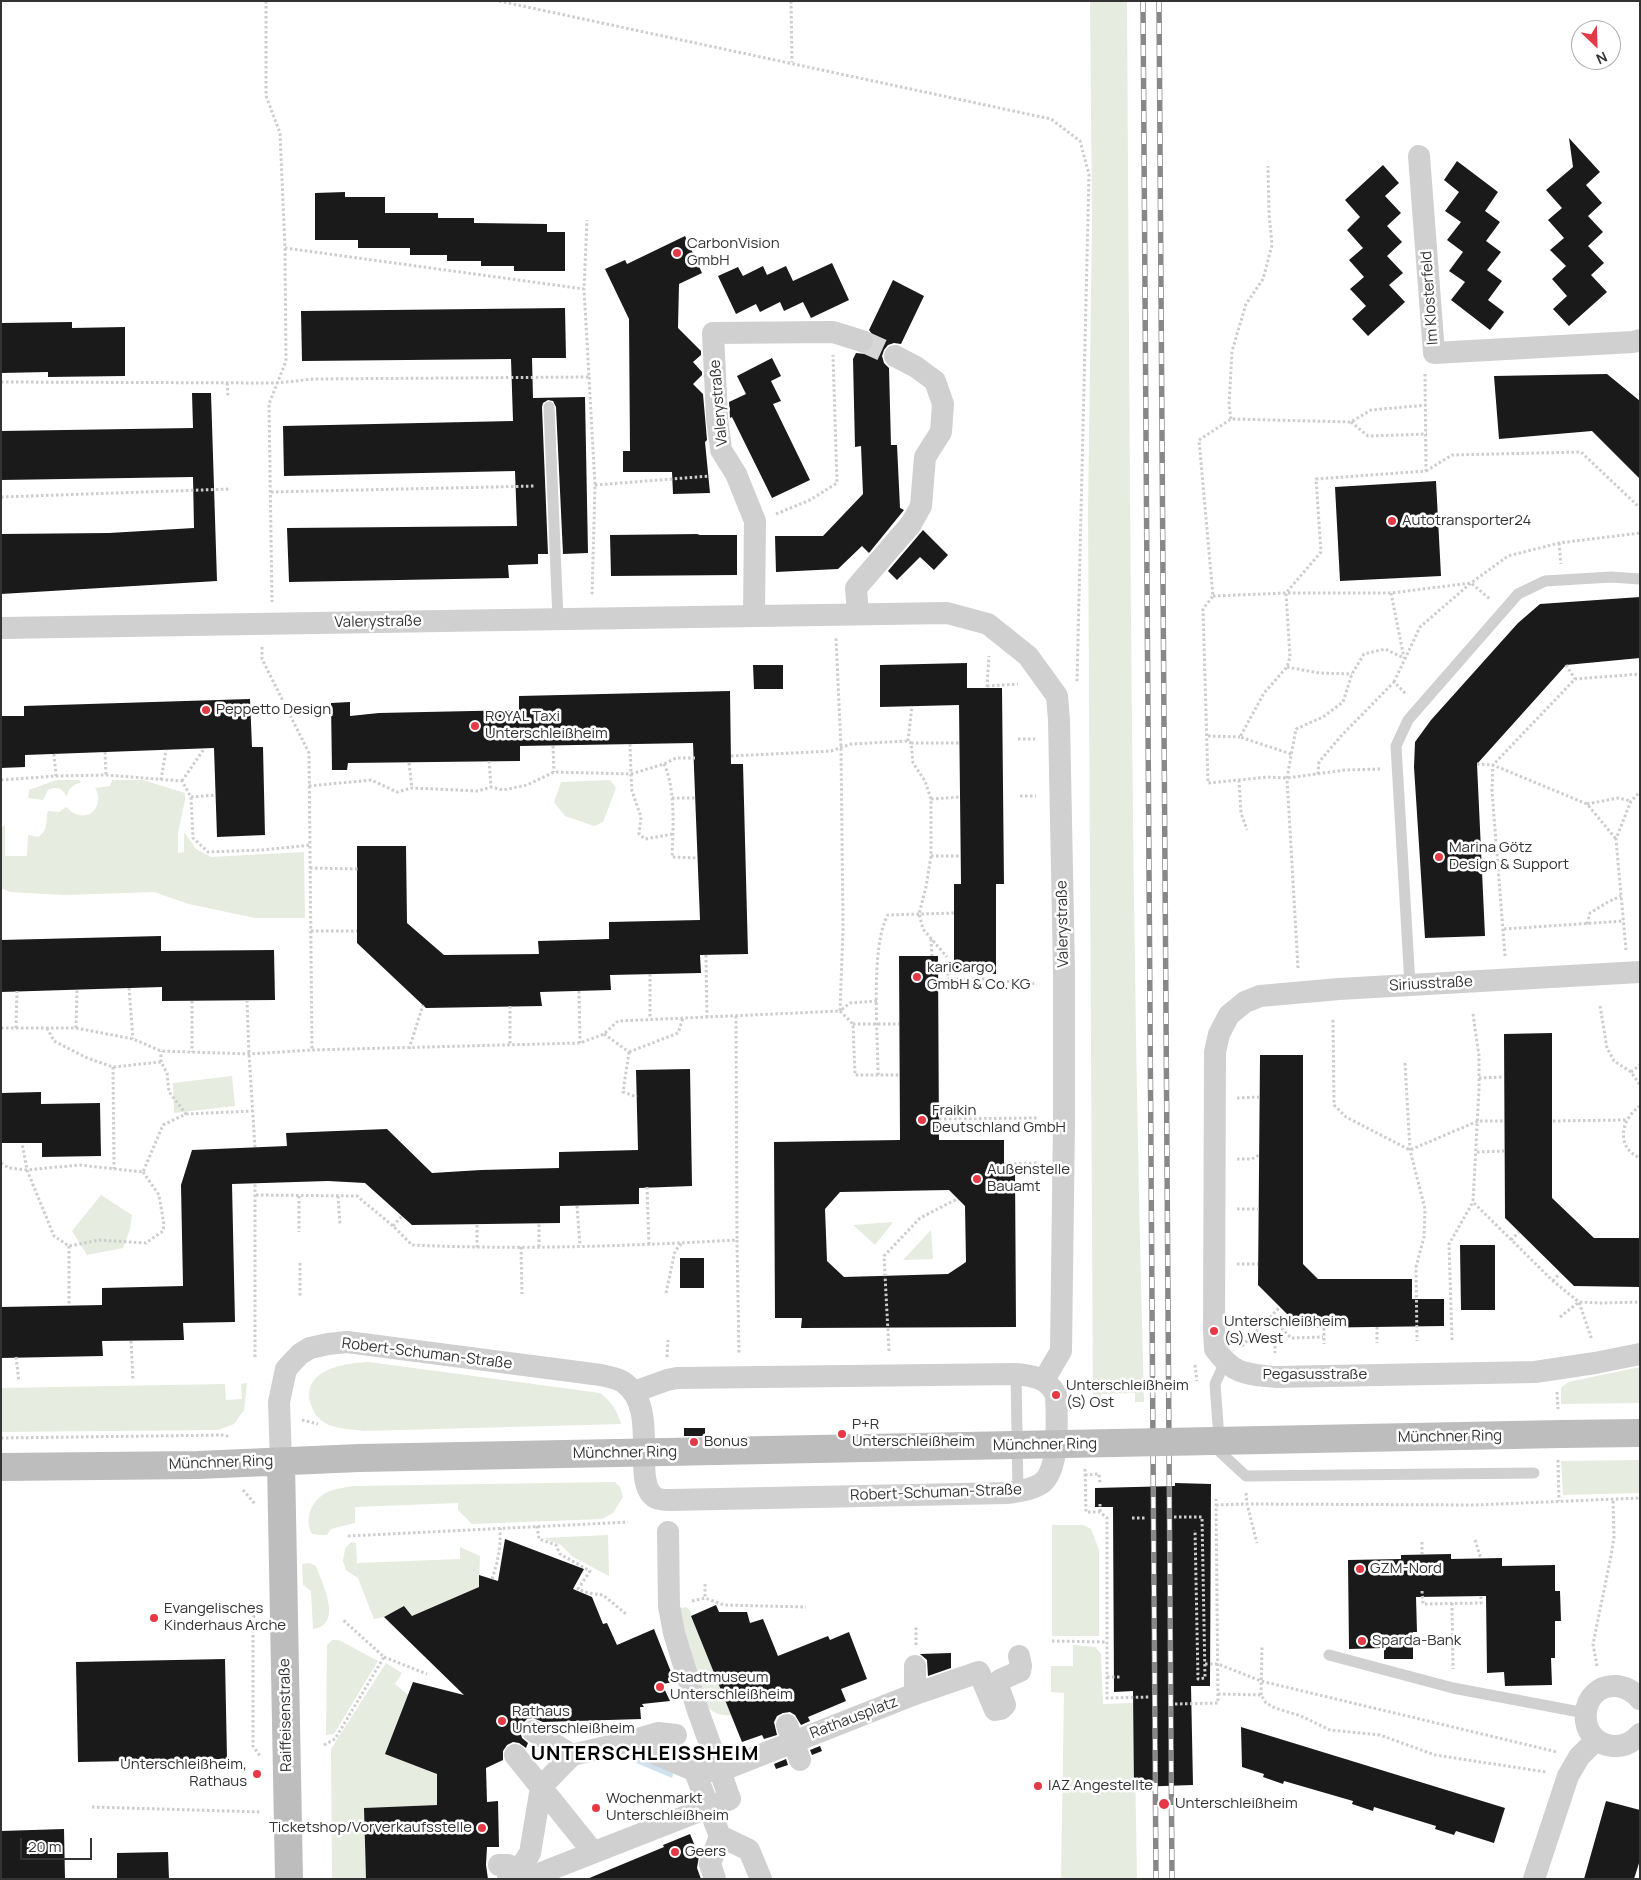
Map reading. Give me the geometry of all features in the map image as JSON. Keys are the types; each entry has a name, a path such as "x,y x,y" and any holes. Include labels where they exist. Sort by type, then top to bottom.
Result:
{"main road":[{"name":"Münchner Ring","path":"1,1467 205,1465 359,1458 1640,1433"},
{"name":"Raiffeisenstraße","path":"282,1462 289,1879"}],"street":[{"name":"Im Klosterfeld","path":"1419,156 1434,353 1623,343 1640,340"},
{"name":"Valerystraße","path":"754,616 755,521 736,474 721,450 717,418 714,333 833,332 862,341"},
{"path":"847,614 856,588 911,524 921,506 924,456 941,432 943,404 936,380 916,366 895,356"},
{"name":"Valerystraße","path":"1,628 947,613 988,624 1028,656 1057,696 1059,720 1064,970 1061,1351 1044,1380"},
{"name":"Siriusstraße","path":"1225,1362 1216,1349 1214,1331 1214,1097 1215,1052 1219,1034 1229,1016 1245,1002 1260,996 1339,989 1640,972"},
{"name":"Robert-Schuman-Straße","path":"282,1462 279,1402 286,1368 300,1354 310,1348 328,1344 347,1342 384,1346 601,1375 621,1380 634,1392 641,1406 645,1486 656,1498 680,1500 1018,1492 1033,1488 1043,1482 1050,1474 1054,1462 1056,1395 1052,1386 1044,1380"},
{"name":"Pegasusstraße","path":"1225,1362 1246,1374 1276,1376 1535,1372 1640,1354"},
{"path":"634,1392 676,1378 1016,1374 1034,1376 1044,1380"},
{"path":"526,1879 730,1799 698,1712 674,1633 669,1606 668,1532"},
{"name":"Rathausplatz","path":"914,1694 915,1656"},
{"name":"Rathausplatz","path":"627,1742 696,1771 720,1771 914,1694 980,1672 995,1710 1001,1710 1005,1705 998,1686 1000,1680 1020,1671 1019,1656"},
{"path":"1640,1699 1631,1690 1621,1687 1605,1688 1591,1697 1585,1713 1588,1730 1596,1740 1603,1744 1621,1746 1628,1744 1640,1734"},
{"path":"698,1712 687,1736 708,1808 720,1836 710,1864 715,1879"},
{"path":"533,1730 572,1755"},
{"path":"507,1874 530,1853 541,1787 572,1755 658,1733 687,1736"},
{"path":"1534,1879 1574,1766 1596,1740"},
{"path":"515,1755 594,1852"},
{"path":"720,1836 744,1842 760,1879"}],"lane":[{"path":"548,407 558,619"},
{"path":"1410,985 1396,768 1396,746 1401,732 1408,720 1518,594 1545,581 1610,577 1640,579"},
{"path":"1225,1362 1215,1384 1220,1452 1246,1476 1534,1472"},
{"path":"1016,1374 1018,1492"},
{"path":"1329,1655 1454,1688 1585,1713"}],"path":[{"path":"266,1 266,96 280,133 285,248 286,361 268,404 272,613 263,624 262,659 309,753 312,1050"},
{"path":"499,1 1052,119 1080,141 1089,174 1077,687"},
{"path":"791,1 792,62"},
{"path":"1231,419 1229,405 1232,351 1246,304 1263,279 1272,245 1268,166"},
{"path":"587,220 584,289 595,485 592,618"},
{"path":"285,248 584,289"},
{"path":"755,521 810,500 837,483 833,332"},
{"path":"1424,364 1427,405 1426,472"},
{"path":"1,382 276,383 314,379 589,377"},
{"path":"227,383 228,396"},
{"path":"1396,768 1345,770 1287,778 1268,777 1208,783 1203,609 1214,596 1200,440 1231,419 1351,422 1371,410 1427,405"},
{"path":"1351,422 1368,436 1427,434"},
{"path":"1240,737 1264,693 1287,667 1290,657 1286,592 1321,552 1316,479 1426,472 1452,455 1582,452 1640,508"},
{"path":"595,485 736,474"},
{"path":"271,492 551,486"},
{"path":"1,497 230,490"},
{"path":"1318,774 1319,762 1341,736 1394,682 1420,627 1472,583 1508,556 1558,543 1640,533"},
{"path":"1214,596 1286,592 1391,593 1472,583 1504,611"},
{"path":"1391,593 1404,658"},
{"path":"847,614 841,748 843,929 840,1011 853,1024 856,1075 899,1075"},
{"path":"1298,968 1287,778 1296,729 1323,717 1342,702 1352,674 1364,654 1384,649 1404,658"},
{"path":"988,664 987,686 1021,684"},
{"path":"1566,665 1575,678"},
{"path":"1287,667 1319,673 1352,674"},
{"path":"1505,956 1492,790 1493,765 1575,678 1640,674"},
{"path":"1394,682 1419,708"},
{"path":"912,706 909,742 913,764 926,781 931,799 931,856 919,914 923,929 947,957"},
{"path":"1208,736 1240,737 1291,754"},
{"path":"1018,739 1035,739"},
{"path":"731,756 831,751 850,744 960,743"},
{"path":"630,744 632,791 641,817 639,834 646,839 673,834"},
{"path":"554,746 554,772"},
{"path":"182,781 204,749"},
{"path":"161,780 166,750"},
{"path":"105,752 106,775"},
{"path":"54,754 56,776"},
{"path":"309,786 370,780 397,792 412,788 478,791 491,787 503,790 526,785 554,772 631,774 664,764 676,758 694,758"},
{"path":"489,761 491,787"},
{"path":"409,763 412,788"},
{"path":"664,764 668,773 672,798 672,857 698,858"},
{"path":"1477,764 1493,765 1587,804 1616,839"},
{"path":"1,780 106,775 182,781"},
{"path":"1239,780 1241,813 1247,830"},
{"path":"182,781 190,796 193,838 208,852 262,850 310,845"},
{"path":"1626,948 1616,839 1631,801 1640,792"},
{"path":"190,796 216,795"},
{"path":"931,799 960,796"},
{"path":"1020,796 1036,796"},
{"path":"672,798 696,798"},
{"path":"1587,804 1618,798 1631,801"},
{"path":"931,856 960,856"},
{"path":"310,868 358,869"},
{"path":"1586,924 1590,913 1621,896"},
{"path":"878,1075 877,961 884,922 888,915 954,913"},
{"path":"1504,929 1624,921"},
{"path":"311,931 357,931"},
{"path":"931,938 932,956"},
{"path":"706,955 707,1018"},
{"path":"948,973 948,979 984,979 1037,984"},
{"path":"650,974 650,1019"},
{"path":"129,988 133,1039"},
{"path":"76,1028 77,990"},
{"path":"16,1028 17,991"},
{"path":"579,991 580,1043"},
{"path":"247,1000 255,1147"},
{"path":"192,1001 192,1052"},
{"path":"1,1028 76,1028 133,1039 162,1051 249,1054 312,1050 409,1049 580,1043 604,1034 618,1022 840,1011 850,1003 877,1001"},
{"path":"409,1049 423,1005"},
{"path":"510,1006 510,1044"},
{"path":"1600,1006 1607,1048 1614,1061 1631,1072 1640,1085"},
{"path":"1452,1340 1450,1244 1474,1202 1479,1056 1473,1014"},
{"path":"736,1016 738,1378"},
{"path":"630,1052 678,1033 683,1018"},
{"path":"1333,1020 1334,1105 1346,1117 1410,1150"},
{"path":"853,1024 899,1024"},
{"path":"47,1028 54,1041 87,1058 113,1067 161,1062"},
{"path":"604,1034 630,1052"},
{"path":"162,1051 161,1062 167,1074 169,1092 186,1114"},
{"path":"630,1052 623,1092 637,1097"},
{"path":"1405,1063 1410,1150 1425,1209 1424,1237 1416,1267 1417,1341"},
{"path":"1631,1072 1640,1065"},
{"path":"113,1067 114,1169"},
{"path":"1479,1078 1504,1077"},
{"path":"1640,1106 1626,1120 1623,1130 1624,1140 1629,1149 1640,1158"},
{"path":"142,1172 163,1125 186,1114 253,1112"},
{"path":"939,1119 1038,1118"},
{"path":"1553,1121 1626,1120"},
{"path":"1410,1150 1478,1121 1504,1121"},
{"path":"1,1163 9,1168 27,1170 79,1165 142,1172 159,1196 164,1225 162,1232 146,1244 99,1240 69,1246 54,1236 27,1170 22,1143"},
{"path":"1476,1152 1504,1151"},
{"path":"1004,1164 1038,1163"},
{"path":"255,1357 256,1184"},
{"path":"648,1187 649,1245"},
{"path":"256,1195 357,1196 394,1226 412,1245 477,1248 649,1245 737,1240"},
{"path":"299,1196 299,1232"},
{"path":"338,1196 340,1226"},
{"path":"889,1352 884,1256 920,1218 958,1198"},
{"path":"1474,1202 1553,1281 1579,1302 1591,1337 1596,1363"},
{"path":"577,1206 580,1246"},
{"path":"394,1226 402,1216"},
{"path":"539,1247 540,1224"},
{"path":"477,1225 477,1248"},
{"path":"1511,1240 1519,1232"},
{"path":"666,1293 675,1251 682,1243"},
{"path":"69,1246 69,1305"},
{"path":"521,1247 522,1294"},
{"path":"300,1263 300,1296"},
{"path":"1553,1281 1560,1273"},
{"path":"1560,1317 1579,1302 1640,1302"},
{"path":"1263,1326 1280,1307"},
{"path":"1271,1317 1291,1338 1324,1337"},
{"path":"1377,1327 1377,1343"},
{"path":"1324,1328 1324,1344"},
{"path":"667,1360 668,1340"},
{"path":"131,1341 133,1380"},
{"path":"16,1358 19,1382"},
{"path":"1,1438 224,1434"},
{"path":"1085,1466 1086,1512 1100,1512 1107,1518 1107,1698 1149,1698"},
{"path":"1085,1475 1100,1474 1100,1483"},
{"path":"243,1489 259,1509"},
{"path":"1246,1490 1247,1504 1258,1543"},
{"path":"1175,1704 1218,1703 1216,1498"},
{"path":"1216,1505 1475,1505 1640,1498"},
{"path":"1605,1688 1593,1644 1614,1537 1613,1499"},
{"path":"1100,1504 1100,1512"},
{"path":"1174,1517 1202,1517 1205,1678 1198,1679 1195,1530"},
{"path":"1132,1518 1147,1518"},
{"path":"348,1536 628,1522"},
{"path":"537,1526 539,1539 556,1545 560,1554 590,1570 578,1589 588,1593 603,1595 626,1614"},
{"path":"492,1579 501,1540 500,1528"},
{"path":"1475,1540 1481,1559"},
{"path":"1422,1542 1422,1554"},
{"path":"705,1584 705,1598"},
{"path":"1422,1591 1422,1604 1481,1603 1481,1596"},
{"path":"669,1606 705,1598 724,1605 806,1607"},
{"path":"1452,1603 1454,1688"},
{"path":"342,1619 384,1657 428,1674"},
{"path":"915,1656 916,1625"},
{"path":"1052,1641 1107,1642"},
{"path":"1262,1646 1261,1681 1262,1694 1266,1702 1275,1708 1301,1716 1330,1730 1380,1735 1435,1755 1574,1766"},
{"path":"324,1745 335,1739 384,1657"},
{"path":"1205,1664 1218,1664 1261,1681 1574,1766"},
{"path":"1107,1677 1121,1677"},
{"path":"1218,1694 1262,1694"},
{"path":"92,1807 265,1812"}],"shaded area":[{"path":"1090,1 1127,1 1136,1052 1144,1402 1135,1402 1135,1393 1101,1394 1101,1404 1093,1404 1088,512 1092,221"},
{"path":"56,780 79,780 81,782 71,787 67,797 61,790 54,788 48,790 43,800 28,798 29,790"},
{"path":"112,780 143,780 185,793 178,833 178,853 184,852 184,832 196,849 211,857 304,852 305,918 255,918 189,904 154,892 64,895 10,892 1,888 1,829 5,824 5,856 27,856 28,835 38,837 44,832 48,811 59,812 66,807 82,815 92,813 98,799 95,788 110,786"},
{"path":"610,780 616,788 603,822 594,826 565,816 554,802 561,782"},
{"path":"232,1076 235,1106 174,1113 173,1083"},
{"path":"101,1195 132,1215 130,1229 123,1248 87,1255 72,1231"},
{"path":"893,1222 875,1245 853,1225"},
{"path":"931,1230 933,1259 903,1260"},
{"path":"369,1362 600,1393 613,1406 621,1424 363,1431 333,1426 320,1419 312,1408 309,1393 312,1384 318,1376 337,1367"},
{"path":"1640,1367 1640,1403 1561,1404 1561,1388 1568,1382"},
{"path":"247,1383 244,1410 234,1424 218,1430 1,1432 1,1388 225,1384 226,1400 242,1399 241,1384"},
{"path":"1640,1460 1640,1493 1563,1495 1561,1461"},
{"path":"615,1482 620,1487 623,1497 613,1513 602,1519 472,1524 458,1510 458,1503 355,1507 355,1523 331,1529 327,1535 312,1534 309,1527 312,1507 321,1496 333,1490 353,1486"},
{"path":"1052,1525 1083,1525 1091,1529 1099,1550 1099,1636 1052,1636"},
{"path":"608,1535 609,1576 573,1557 561,1545 543,1538"},
{"path":"351,1542 356,1543 357,1563 460,1559 460,1547 480,1556 479,1587 412,1616 404,1606 384,1617 374,1619 358,1578 346,1570 343,1561 345,1549"},
{"path":"310,1563 316,1566 326,1592 329,1612 327,1620 322,1626 313,1629 311,1591 303,1585 302,1564"},
{"path":"686,1607 690,1610 731,1715 716,1713 705,1704 678,1609"},
{"path":"332,1640 339,1640 378,1661 334,1734 326,1735 327,1645"},
{"path":"1073,1645 1095,1647 1101,1654 1103,1704 1134,1703 1137,1879 1061,1879 1064,1693 1051,1692 1051,1666 1073,1666"},
{"path":"386,1663 402,1673 395,1684 408,1695 386,1754 437,1774 437,1805 364,1808 366,1879 332,1879 331,1749"}],"water":[{"path":"636,1759 675,1768 672,1778 634,1762"}],"building":[{"path":"1569,138 1600,172 1586,185 1602,203 1588,216 1603,232 1588,246 1604,263 1591,275 1607,292 1569,326 1553,309 1567,296 1552,279 1566,266 1550,250 1564,238 1548,220 1562,208 1546,190 1573,167"},
{"path":"1457,161 1498,192 1485,211 1500,222 1486,241 1501,252 1487,270 1502,281 1488,300 1504,312 1490,330 1451,300 1465,282 1449,271 1463,252 1447,240 1461,222 1445,211 1459,192 1444,180"},
{"path":"1383,165 1399,183 1385,196 1401,213 1387,226 1402,242 1387,256 1403,273 1389,285 1405,302 1368,336 1352,319 1366,306 1350,289 1364,277 1349,260 1363,248 1347,230 1360,217 1345,200"},
{"path":"345,192 345,197 385,197 385,213 438,213 438,218 474,218 474,223 547,224 547,232 565,232 565,271 514,271 514,266 481,266 481,261 447,261 447,255 410,255 410,248 358,248 358,240 315,240 315,193"},
{"path":"685,236 702,273 679,284 678,328 701,351 701,355 693,362 702,372 702,375 693,384 703,394 710,493 673,494 672,472 623,472 623,451 630,451 629,319 605,269 625,260 627,264"},
{"path":"832,263 849,300 811,318 803,302 784,311 780,302 760,312 756,304 736,314 718,276 738,267 743,276 763,266 767,275 786,266 793,281"},
{"path":"893,280 924,296 901,344 894,343 888,345 882,356 884,363 889,368 891,445 897,445 900,508 904,510 869,553 862,546 838,569 776,572 775,536 823,536 863,494 861,446 855,447 853,359 856,353 865,354 871,351 875,338 869,330"},
{"path":"565,308 566,358 532,358 533,398 585,397 588,553 563,554 556,407 553,401 548,400 543,403 542,407 548,554 538,554 538,564 508,565 509,578 289,582 287,528 517,526 515,471 284,476 283,426 513,421 511,359 302,361 301,311"},
{"path":"72,322 72,328 125,327 125,376 48,377 48,372 1,373 1,323"},
{"path":"772,358 781,376 771,381 781,401 773,404 810,480 772,498 732,417 730,418 729,402 746,394 737,376"},
{"path":"1607,374 1640,401 1640,479 1592,431 1499,439 1494,376"},
{"path":"192,393 211,393 217,581 1,594 1,534 109,533 194,528 193,477 1,480 1,431 193,428"},
{"path":"1436,481 1441,576 1340,581 1335,487"},
{"path":"923,530 948,555 934,570 920,557 897,580 888,571"},
{"path":"700,534 697,535 737,535 737,575 611,576 610,535"},
{"path":"1640,597 1640,658 1566,665 1477,764 1485,936 1425,938 1414,767 1415,742 1431,720 1518,623 1540,604"},
{"path":"967,663 967,688 1002,688 1004,884 996,884 996,974 954,973 954,884 961,884 959,705 880,707 880,665"},
{"path":"753,665 783,665 783,689 754,689"},
{"path":"730,691 731,764 743,764 748,954 700,955 701,973 610,975 611,990 540,992 542,1006 426,1008 357,943 357,846 406,846 407,923 444,955 539,954 538,941 609,939 609,922 700,920 693,743 520,746 520,761 348,763 347,770 332,770 331,703 350,702 350,716 379,713 519,710 519,696"},
{"path":"250,699 252,747 263,747 265,835 217,837 214,748 25,755 25,767 1,768 1,716 24,716 24,706"},
{"path":"161,936 161,951 274,950 275,1000 162,1001 162,987 1,992 1,940"},
{"path":"899,956 938,956 939,1140 1004,1140 1004,1169 1015,1169 1016,1327 801,1328 802,1318 775,1318 774,1142 900,1140","holes":["949,1190 965,1206 966,1262 948,1274 844,1277 827,1261 825,1209 840,1192"]},
{"path":"1552,1033 1552,1198 1594,1238 1640,1238 1640,1287 1574,1286 1505,1218 1504,1034"},
{"path":"1260,1055 1303,1055 1303,1264 1318,1279 1412,1279 1412,1299 1444,1299 1444,1326 1301,1328 1258,1285"},
{"path":"690,1069 692,1186 639,1188 639,1204 560,1206 560,1223 412,1225 365,1183 328,1181 232,1184 235,1322 183,1323 184,1340 102,1341 103,1356 1,1358 1,1307 102,1305 102,1288 183,1286 181,1185 192,1150 287,1146 286,1133 387,1129 432,1173 559,1168 559,1152 638,1150 636,1070"},
{"path":"41,1092 41,1104 100,1103 101,1156 42,1157 42,1143 1,1143 1,1093"},
{"path":"1460,1245 1495,1245 1495,1310 1461,1310"},
{"path":"680,1258 704,1258 704,1288 680,1288"},
{"path":"684,1428 705,1428 705,1436 684,1436"},
{"path":"1175,1483 1211,1484 1210,1686 1191,1686 1193,1785 1134,1787 1133,1691 1114,1692 1113,1507 1095,1507 1095,1488 1175,1486"},
{"path":"505,1539 584,1569 573,1589 592,1597 603,1624 607,1623 617,1645 654,1629 675,1682 662,1684 670,1701 642,1704 644,1707 640,1707 641,1719 543,1722 533,1718 527,1719 522,1724 520,1731 522,1738 528,1743 526,1748 519,1743 513,1742 507,1745 503,1751 503,1760 486,1768 487,1802 498,1801 499,1847 487,1847 486,1865 488,1879 366,1879 364,1808 437,1805 437,1774 385,1754 413,1682 464,1695 384,1617 404,1606 412,1616 479,1587 479,1575 498,1581"},
{"path":"1451,1554 1451,1559 1502,1558 1502,1566 1555,1565 1555,1591 1560,1591 1561,1621 1555,1621 1555,1658 1551,1658 1552,1685 1505,1686 1504,1672 1487,1673 1486,1596 1416,1597 1417,1632 1413,1632 1413,1659 1384,1659 1384,1648 1349,1649 1348,1560 1401,1559 1401,1555"},
{"path":"716,1605 719,1612 747,1612 750,1623 763,1619 778,1656 828,1636 830,1640 849,1632 867,1679 841,1689 846,1701 808,1717 810,1721 801,1725 795,1715 790,1712 783,1713 777,1716 774,1722 777,1735 764,1739 762,1735 742,1742 691,1616"},
{"path":"951,1653 951,1668 928,1676 927,1660 920,1654"},
{"path":"225,1659 227,1759 78,1762 76,1662"},
{"path":"1241,1727 1505,1808 1494,1843 1456,1831 1454,1835 1435,1829 1436,1826 1374,1807 1373,1811 1352,1804 1353,1801 1284,1781 1283,1784 1263,1777 1264,1774 1242,1767"},
{"path":"820,1746 822,1751 812,1755 810,1750"},
{"path":"786,1759 788,1765 776,1769 774,1764"},
{"path":"1606,1801 1640,1810 1640,1860 1634,1879 1584,1879"},
{"path":"64,1829 65,1879 1,1879 1,1831"},
{"path":"690,1834 699,1856 697,1868 701,1879 587,1879 664,1847 663,1845"},
{"path":"168,1852 169,1879 117,1879 117,1853"}],"tunnel":[{"path":"862,341 895,356"}],"railway":[{"path":"1143,1 1156,1879"},
{"path":"1159,1 1172,1879"}],"place":[{"name":"CarbonVision GmbH","path":"677,253"},
{"name":"Autotransporter24","path":"1392,521"},
{"name":"Peppetto Design","path":"206,710"},
{"name":"ROYAL Taxi Unterschleißheim","path":"475,726"},
{"name":"Marina Götz Design & Support","path":"1439,857"},
{"name":"kariCargo GmbH & Co. KG","path":"917,977"},
{"name":"Fraikin Deutschland GmbH","path":"922,1120"},
{"name":"Außenstelle Bauamt","path":"977,1179"},
{"name":"Unterschleißheim (S) West","path":"1214,1331"},
{"name":"Unterschleißheim (S) Ost","path":"1056,1395"},
{"name":"P+R Unterschleißheim","path":"842,1434"},
{"name":"Bonus","path":"694,1442"},
{"name":"GZM-Nord","path":"1360,1569"},
{"name":"Evangelisches Kinderhaus Arche","path":"154,1618"},
{"name":"Sparda-Bank","path":"1362,1641"},
{"name":"Stadtmuseum Unterschleißheim","path":"660,1687"},
{"name":"Rathaus Unterschleißheim","path":"502,1721"},
{"name":"Unterschleißheim, Rathaus","path":"257,1774"},
{"name":"IAZ Angestellte","path":"1038,1786"},
{"name":"Unterschleißheim","path":"1164,1804"},
{"name":"Wochenmarkt Unterschleißheim","path":"596,1808"},
{"name":"Ticketshop/Vorverkaufsstelle","path":"482,1828"},
{"name":"Geers","path":"675,1852"}],"district":[{"name":"UNTERSCHLEISSHEIM","path":"645,1754"}]}
